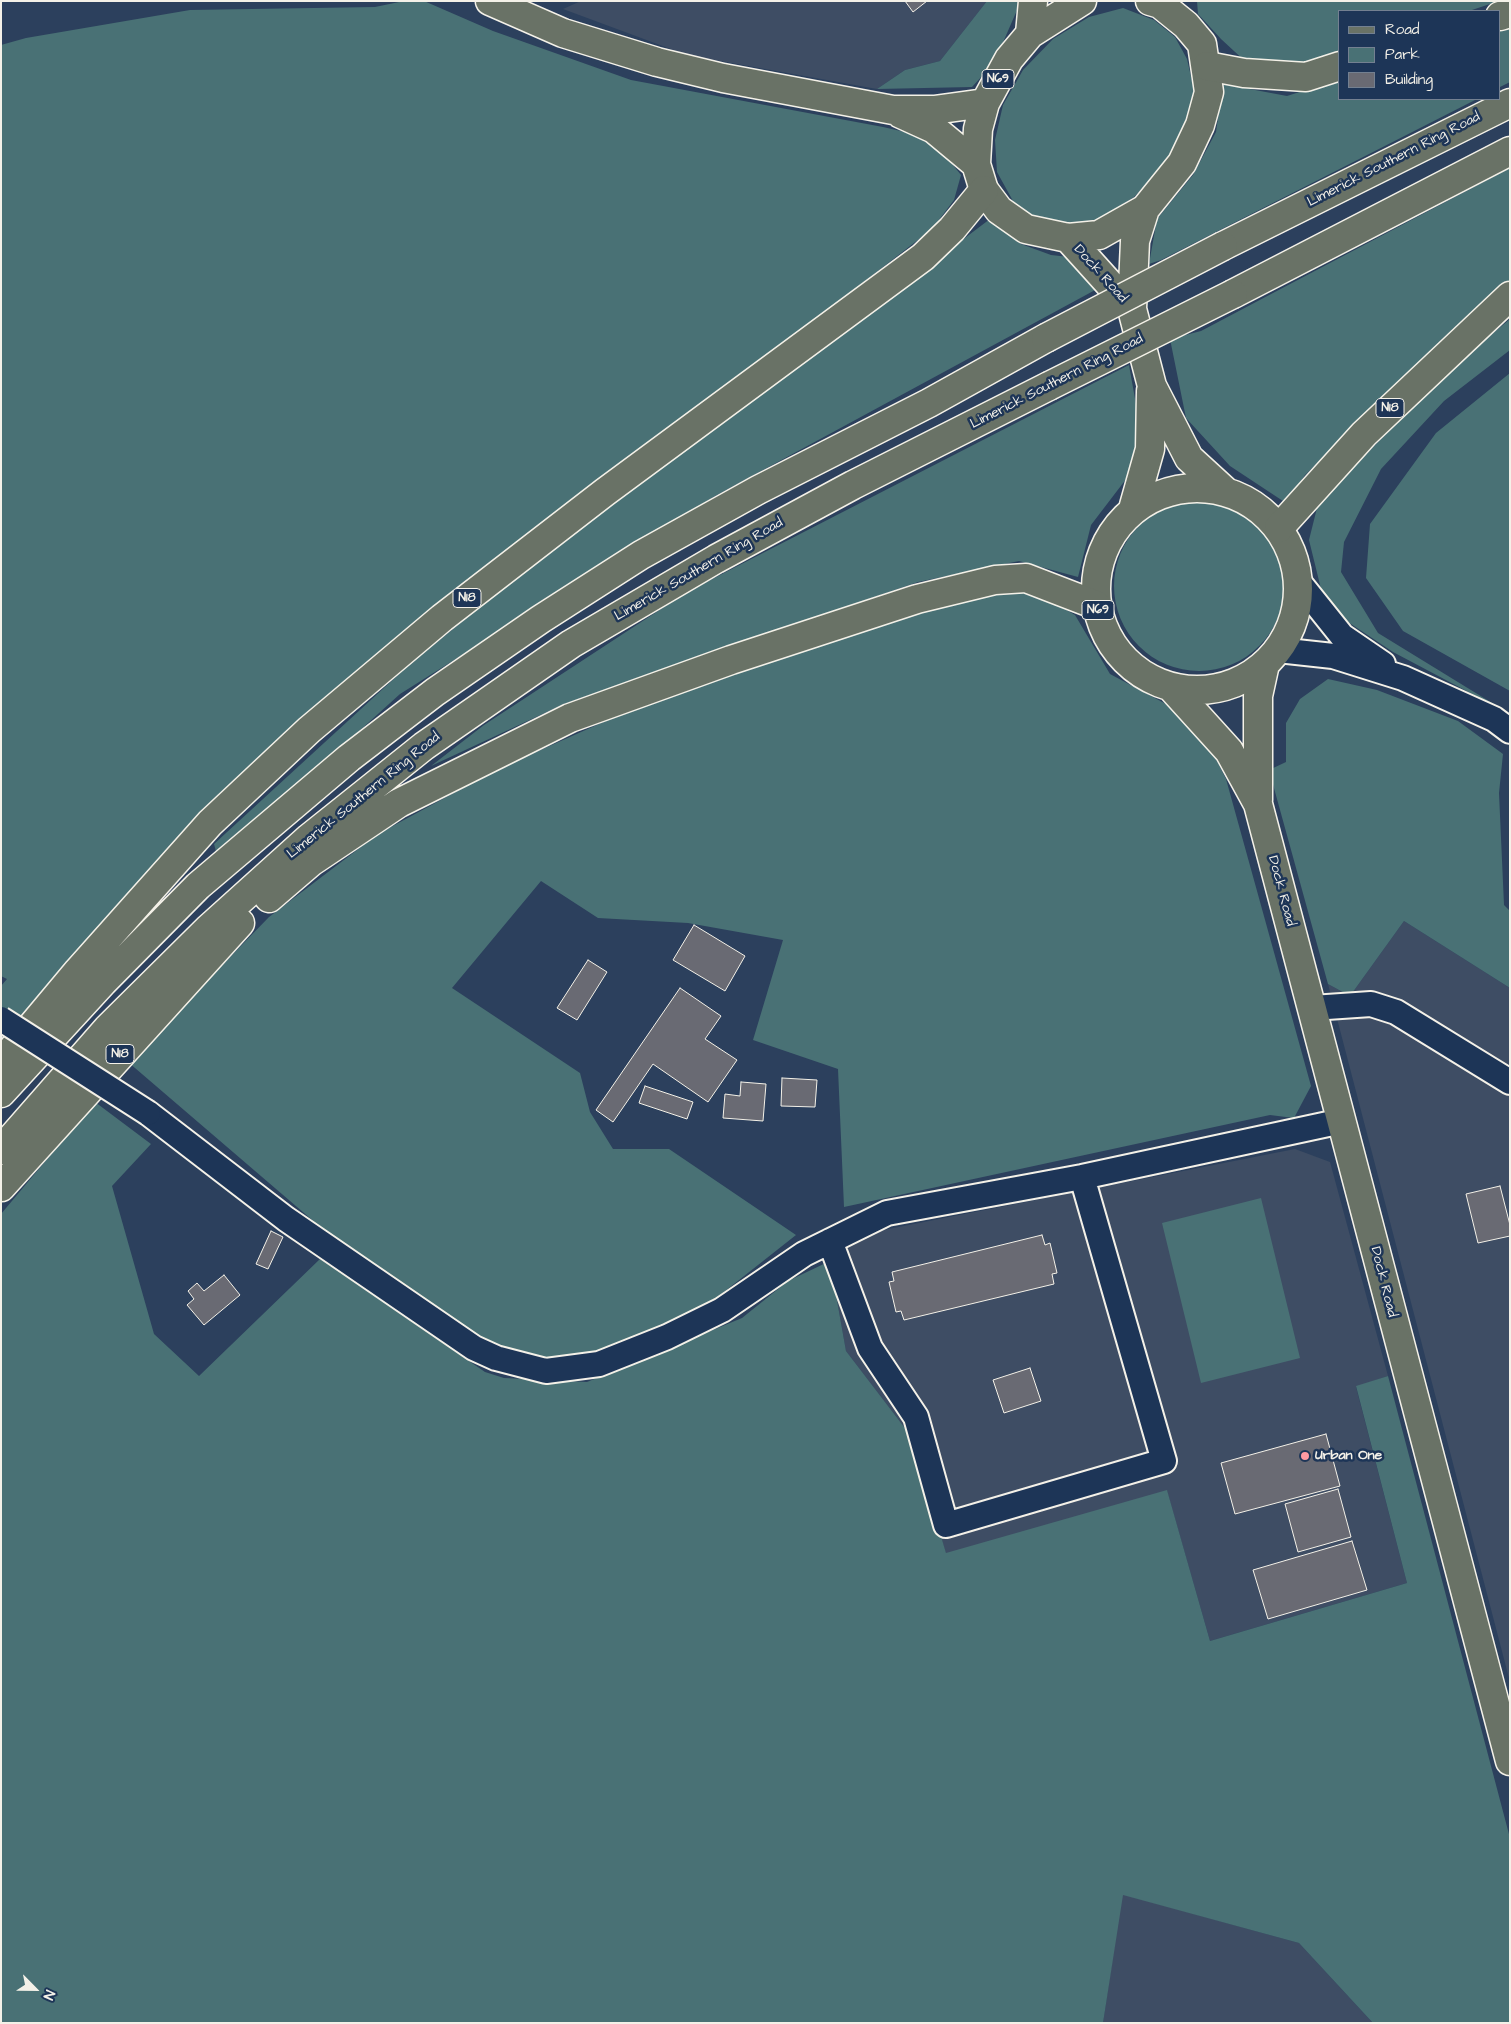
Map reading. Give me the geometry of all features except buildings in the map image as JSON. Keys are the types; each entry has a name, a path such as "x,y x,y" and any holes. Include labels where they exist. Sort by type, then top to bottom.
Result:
{"main road":[{"path":"490,1 563,33 657,62 723,78 892,110 934,110 985,103"},
{"path":"1030,34 1033,1"},
{"name":"N69","path":"1082,1 1030,34 1009,59 985,103 978,129 976,164 984,190 999,210 1026,229 1068,238 1099,235 1145,209 1182,163 1200,125 1209,92 1207,66 1202,44 1186,25 1157,2"},
{"path":"1207,66 1244,73 1306,77 1338,67"},
{"name":"Limerick Southern Ring Road","path":"1,1092 103,982 198,886 349,758 435,692 541,619 641,555 758,490 929,403 1046,338 1223,246 1510,102"},
{"path":"892,110 934,129 976,164"},
{"name":"Limerick Southern Ring Road","path":"1,1150 108,1028 208,929 309,838 424,746 571,644 716,559 853,485 1510,151"},
{"name":"N18","path":"1,1062 78,971 210,823 309,730 442,618 605,492 923,257 952,229 984,190"},
{"name":"Dock Road","path":"1145,209 1136,241 1132,309 1152,386 1189,458 1225,491"},
{"name":"Dock Road","path":"1068,238 1132,309"},
{"name":"N18","path":"1279,528 1364,434 1510,296"},
{"name":"Dock Road","path":"1133,510 1150,449 1152,386"},
{"name":"N69","path":"1201,487 1225,491 1255,505 1279,528 1292,553 1298,581 1297,606 1290,629 1272,657 1237,682 1205,690 1171,687 1144,676 1121,658 1105,633 1096,605 1096,578 1102,552 1114,529 1133,510 1154,496 1176,489 1201,487"},
{"name":"N18","path":"28,1117 183,969 312,862 399,803 570,718 731,660 917,598 995,580 1026,578 1096,605"},
{"name":"Dock Road","path":"1258,804 1258,696 1272,657"},
{"name":"Dock Road","path":"1171,687 1230,751 1258,804 1510,1761"},
{"name":"N18","path":"1,1187 241,922"}],"street":[{"path":"1298,581 1342,636 1403,678"},
{"path":"1272,657 1333,656 1403,678 1494,719 1510,731"},
{"path":"1312,1008 1371,1004 1396,1012 1510,1082"},
{"path":"1,1019 148,1113 286,1219 474,1348 496,1358 546,1371 599,1364 667,1337 722,1310 804,1254 887,1213 1082,1177 1342,1121"},
{"path":"830,1241 870,1348 916,1417 946,1525 1164,1461 1082,1177"}],"shaded area":[{"path":"581,1 987,1 940,61 905,70 877,89 687,55 563,9"},
{"path":"1404,921 1510,988 1510,1682 1328,984 1350,996"},
{"path":"1295,1149 1330,1162 1388,1376 1356,1387 1407,1583 1210,1641 1167,1491 946,1554 911,1436 846,1351 830,1261 863,1234"},
{"path":"1122,1894 1299,1943 1373,2023 1103,2023"}],"green space":[{"path":"404,1 424,1 493,31 631,80 914,134 945,155 961,175 954,200 932,229 464,592 1,1046 1,986 7,979 1,976 1,45 26,38 190,10 375,7"},
{"path":"987,1 1021,1 994,63 972,87 877,89 905,70 940,61"},
{"path":"1197,1 1499,1 1472,10 1338,10 1338,57 1301,69 1247,63 1198,14"},
{"path":"1123,8 1154,20 1175,37 1187,59 1195,94 1185,131 1164,166 1134,197 1100,219 1066,226 1035,218 1013,201 997,172 995,140 1003,105 1023,70 1053,39 1089,17"},
{"path":"1510,24 1510,82 1501,86 1501,28"},
{"path":"1338,80 1338,100 1475,100 1161,260 1149,264 1157,219 1193,175 1216,132 1223,84 1287,96"},
{"path":"1510,168 1510,289 1409,375 1305,475 1286,503 1230,466 1186,418 1170,339 1201,331"},
{"path":"990,219 1021,244 1051,255 1069,257 1097,289 715,496 400,694 218,859 214,844 410,664 517,577"},
{"path":"1510,319 1510,350 1444,401 1381,469 1344,542 1341,572 1378,633 1510,714 1393,652 1342,618 1321,589 1309,540 1318,504 1443,375"},
{"path":"1129,365 1140,427 1133,470 1091,525 1078,577 1019,561 918,582 564,704 431,766 484,725 687,592"},
{"path":"1510,373 1510,691 1403,631 1366,578 1370,524 1436,433"},
{"path":"1207,501 1232,507 1253,520 1265,532 1281,561 1284,586 1283,603 1278,619 1265,640 1253,652 1224,668 1191,671 1166,665 1145,652 1133,640 1117,611 1114,578 1120,553 1133,532 1145,520 1174,504"},
{"path":"1029,588 1075,615 1110,674 1166,704 1204,735 1226,779 1311,1086 1294,1118 1270,1115 844,1207 838,1069 753,1040 783,940 688,923 598,918 541,881 452,988 580,1073 590,1112 613,1149 669,1149 796,1235 696,1314 588,1357 534,1357 485,1346 346,1249 128,1062 269,917 378,834 500,768 662,696 978,595"},
{"path":"1328,679 1377,690 1458,721 1503,754 1499,793 1504,905 1510,911 1510,988 1404,921 1350,996 1328,984 1269,770 1286,762 1286,723 1300,699"},
{"path":"95,1102 151,1144 112,1186 154,1334 199,1376 320,1259 485,1372 504,1378 587,1382 742,1318 788,1281 830,1261 846,1351 911,1436 946,1553 1167,1490 1210,1641 1407,1583 1356,1386 1388,1376 1510,1838 1510,2023 1373,2023 1299,1943 1123,1895 1103,2023 1,2023 1,1214"},
{"path":"1261,1198 1300,1358 1201,1383 1162,1223"}],"place":[{"name":"Urban One","path":"1305,1456"}]}
